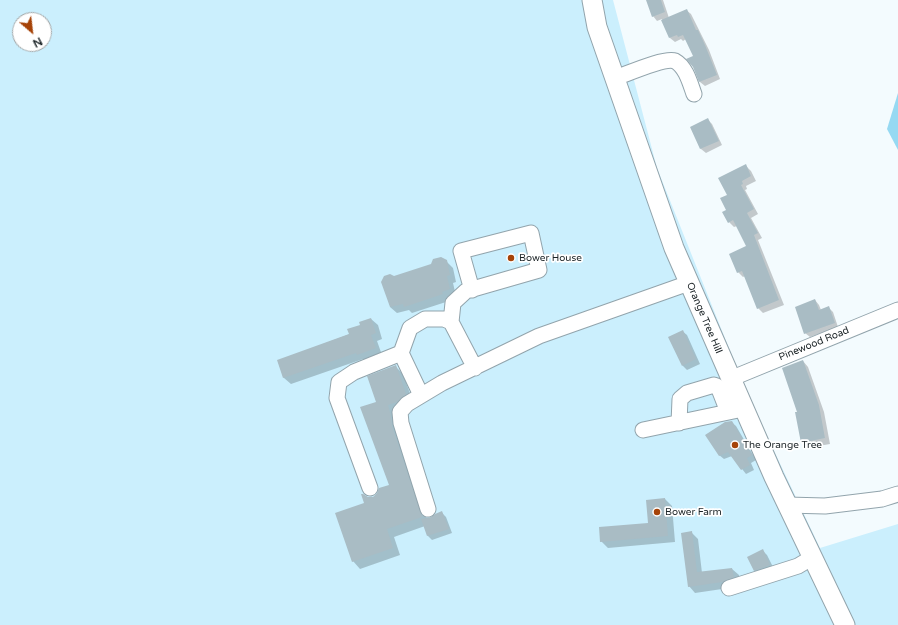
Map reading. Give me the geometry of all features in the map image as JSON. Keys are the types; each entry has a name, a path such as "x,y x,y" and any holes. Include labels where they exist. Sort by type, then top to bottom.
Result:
{"main road":[{"name":"Orange Tree Hill","path":"592,0 597,27 674,248 730,379 736,411 787,505 845,625"}],"street":[{"path":"615,78 665,60 675,61 682,67 690,82 694,94"},
{"path":"472,290 461,251 531,233 539,270 472,290 466,291 453,303 451,322 475,368"},
{"path":"428,509 401,423 400,412 407,404 442,383 540,336 689,282"},
{"name":"Pinewood Road","path":"730,379 898,310"},
{"path":"420,395 401,353 410,328 425,319 444,319 451,322"},
{"path":"370,488 337,398 339,382 354,372 401,353"},
{"path":"643,430 679,423 736,411 717,386 714,385 687,393 680,399 679,423"},
{"path":"787,505 825,506 882,499 898,494"},
{"path":"729,588 798,566 812,557"}],"shaded area":[{"path":"0,0 613,0 657,168 748,396 820,548 898,524 898,625 0,625"}],"water":[{"path":"898,93 898,150 887,129"}],"building":[{"path":"646,0 661,0 665,12 652,17"},
{"path":"687,9 696,30 698,30 705,45 717,75 699,82 693,67 686,59 693,56 683,35 678,37 677,35 669,38 661,20"},
{"path":"708,118 719,141 700,149 690,127"},
{"path":"746,164 751,176 742,181 743,184 741,185 754,209 747,213 758,233 754,235 779,300 757,309 742,271 737,273 729,254 746,246 733,220 728,223 722,212 726,210 720,198 727,195 718,178"},
{"path":"441,257 447,260 450,275 447,276 450,289 442,292 443,294 404,307 403,304 390,307 381,282 384,276 390,274 394,276 431,264 433,259"},
{"path":"815,299 819,310 829,306 835,323 804,334 795,307"},
{"path":"371,318 376,333 371,335 376,348 357,355 356,353 283,378 277,360 349,334 347,329 360,325 359,322"},
{"path":"683,330 696,359 682,366 668,337"},
{"path":"803,360 819,405 825,438 801,443 795,412 797,412 782,368"},
{"path":"396,365 406,394 397,402 388,405 392,426 422,517 387,529 393,548 352,562 335,513 364,503 361,494 368,497 373,497 379,488 389,485 360,407 376,402 367,376"},
{"path":"732,421 752,455 747,458 750,465 741,470 728,452 719,456 705,435 725,422"},
{"name":"Bower Farm","path":"665,498 668,536 600,542 599,527 648,523 646,500"},
{"path":"442,511 449,529 427,536 421,519 431,517"},
{"path":"692,531 697,572 732,568 734,577 722,582 688,587 681,533"},
{"path":"763,549 770,565 754,571 747,557"}],"place":[{"name":"Bower House","path":"511,258"},
{"name":"The Orange Tree","path":"735,445"},
{"name":"Bower Farm","path":"657,512"}]}
